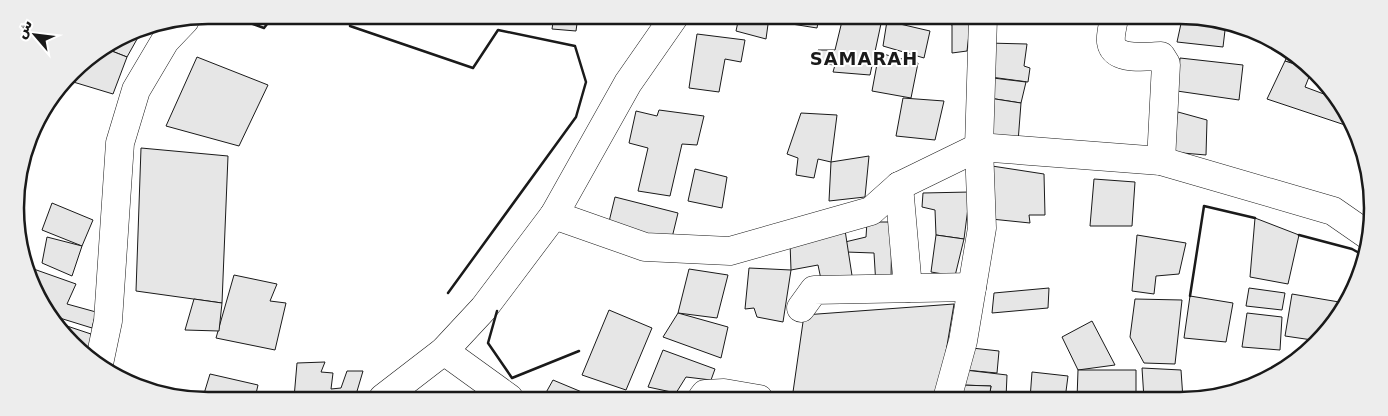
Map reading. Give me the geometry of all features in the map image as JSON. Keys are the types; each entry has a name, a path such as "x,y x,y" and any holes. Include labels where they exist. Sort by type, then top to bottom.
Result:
{"street":[{"path":"391,392 444,351 484,308 554,215 628,83 669,24"},
{"path":"949,392 963,341 982,228 979,147 983,24"},
{"path":"1113,24 1111,43 1115,50 1123,56 1161,56 1166,64 1161,161"},
{"path":"100,357 108,321 120,143 136,90 165,41 180,26"},
{"path":"554,215 645,247 730,251 871,211 899,186 979,147 1161,161 1333,211 1363,232"},
{"path":"899,186 908,288"},
{"path":"800,308 814,290 972,287"},
{"path":"444,351 500,392"}],"building":[{"path":"553,24 577,24 576,31 552,29"},
{"path":"738,24 768,24 766,39 736,31"},
{"path":"792,24 818,24 817,28"},
{"path":"841,24 881,24 870,75 833,72 835,65 816,63 818,50 835,50"},
{"path":"887,24 900,24 930,31 924,58 883,46"},
{"path":"949,24 970,24 967,51 952,53 952,25"},
{"path":"1181,24 1204,25 1225,29 1223,47 1177,42"},
{"path":"697,34 745,40 741,62 725,59 719,92 689,88"},
{"path":"138,38 127,57 112,51"},
{"path":"987,43 1027,44 1024,66 1030,68 1028,82 983,76"},
{"path":"112,51 127,57 113,94 74,82 87,69"},
{"path":"879,53 918,63 911,98 872,91"},
{"path":"197,57 268,85 239,146 166,126"},
{"path":"1180,58 1243,65 1239,100 1177,91"},
{"path":"1286,58 1295,64 1285,61"},
{"path":"1285,61 1295,64 1309,77 1305,87 1325,94 1344,125 1267,99"},
{"path":"993,78 1026,82 1021,103 989,98"},
{"path":"903,98 944,101 935,140 896,136"},
{"path":"989,98 1021,103 1018,142 984,134"},
{"path":"659,110 704,116 697,145 682,144 670,196 638,191 648,148 629,143 636,111 657,116"},
{"path":"1178,112 1207,120 1206,155 1171,152"},
{"path":"801,113 837,115 831,162 818,159 814,178 796,175 798,158 787,154"},
{"path":"141,148 228,156 222,303 136,291"},
{"path":"869,156 865,197 829,201 831,162"},
{"path":"992,166 1044,174 1045,215 1029,215 1030,223 991,219"},
{"path":"695,169 727,177 722,208 688,201"},
{"path":"1094,179 1135,182 1132,226 1090,226"},
{"path":"970,192 964,239 936,235 935,210 922,207 923,193"},
{"path":"615,197 678,213 670,246 607,230"},
{"path":"52,203 93,220 82,246 42,230"},
{"path":"1255,218 1299,235 1288,284 1250,277"},
{"path":"867,222 892,222 891,279 876,286 874,253 846,252 845,242 866,237"},
{"path":"845,230 853,282 823,289 818,265 791,270 790,242"},
{"path":"936,235 964,239 955,276 931,272"},
{"path":"1137,235 1186,243 1179,274 1156,276 1154,294 1132,291"},
{"path":"47,237 82,246 72,276 42,263"},
{"path":"749,268 791,270 783,322 757,317 754,308 745,309"},
{"path":"35,269 76,284 67,304 96,312 92,328 61,318 48,300"},
{"path":"689,269 728,275 717,318 678,313"},
{"path":"234,275 277,284 270,301 286,303 275,350 216,338"},
{"path":"1049,288 1048,308 992,313 994,293"},
{"path":"1249,288 1285,293 1282,310 1246,306"},
{"path":"1292,294 1339,302 1319,329 1309,339 1285,336"},
{"path":"1190,296 1233,303 1226,342 1184,338"},
{"path":"194,299 222,303 219,331 185,330"},
{"path":"1135,299 1182,300 1175,364 1144,363 1130,337"},
{"path":"954,304 939,392 793,392 804,315"},
{"path":"609,310 652,328 626,390 582,375"},
{"path":"678,313 728,327 721,358 663,337"},
{"path":"1247,313 1282,317 1280,350 1242,347"},
{"path":"1092,321 1115,365 1078,370 1062,337"},
{"path":"67,326 91,334 90,349"},
{"path":"972,348 999,351 997,373 965,370"},
{"path":"663,350 715,369 711,380 686,377 677,392 648,387"},
{"path":"325,362 321,372 333,373 331,389 341,388 347,371 363,371 357,392 295,392 297,363"},
{"path":"1142,368 1181,370 1183,392 1144,392"},
{"path":"965,370 1007,375 1006,392 990,392 991,386 961,385"},
{"path":"1078,370 1136,370 1136,392 1077,392"},
{"path":"1032,372 1068,376 1066,392 1031,392"},
{"path":"210,374 258,385 256,392 205,392"},
{"path":"553,380 582,392 546,392"},
{"path":"961,385 991,386 990,392 960,392"}],"wall":[{"path":"253,24 264,28 267,24"},
{"path":"350,24 350,26 473,68 498,30 575,46 586,82 576,117 448,293"},
{"path":"1190,296 1204,206 1255,218"},
{"path":"1299,235 1352,249 1359,253"},
{"path":"497,311 488,343 512,378 579,351"}],"district":[{"name":"SAMARAH","path":"864,58"}]}
